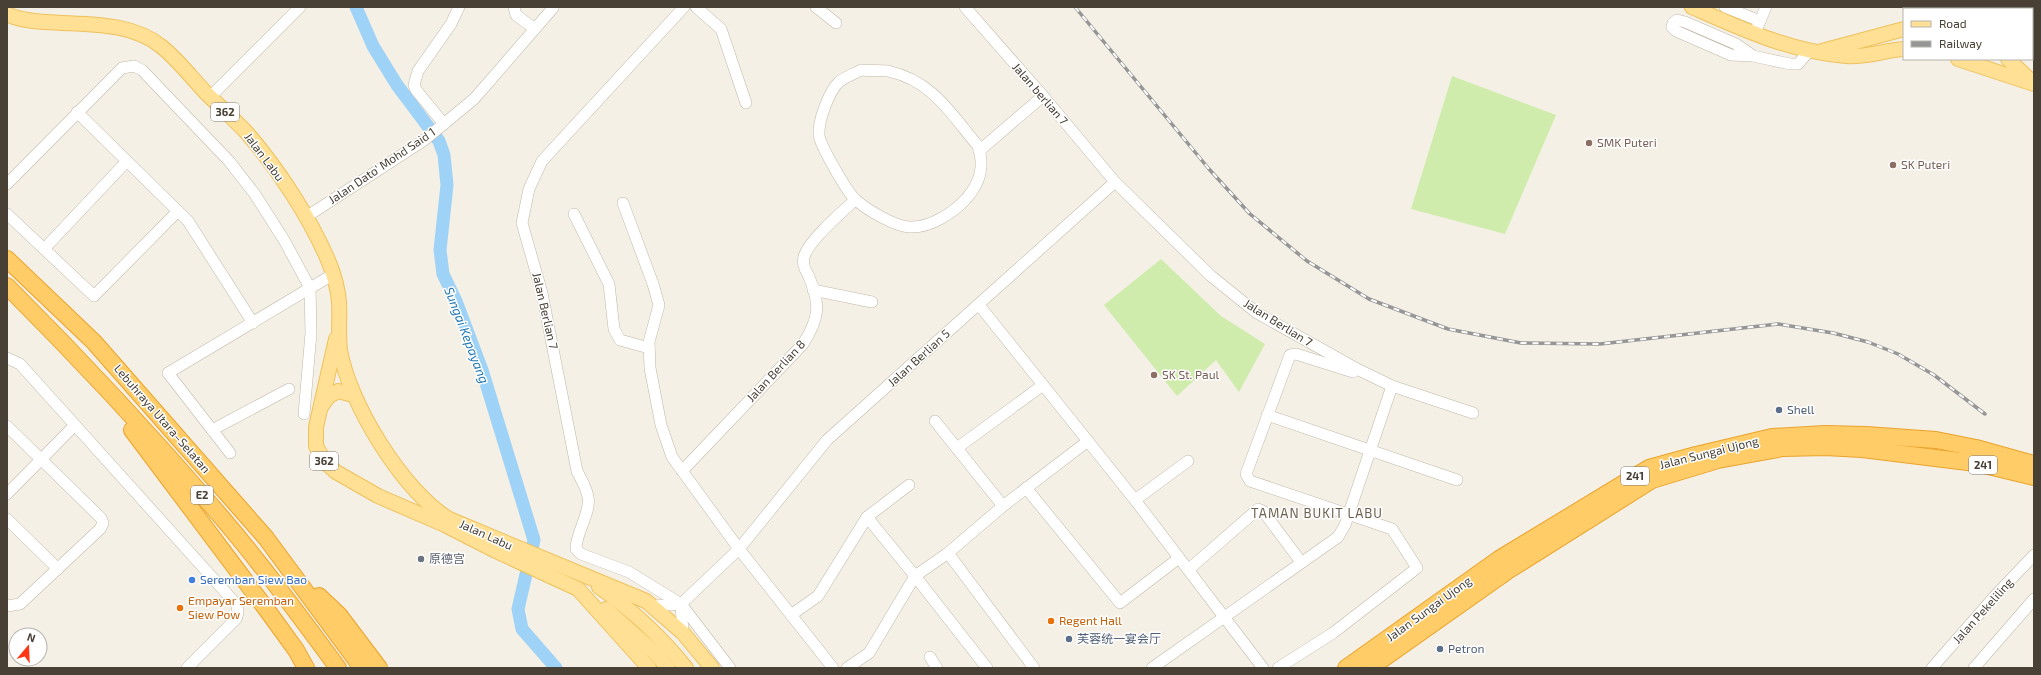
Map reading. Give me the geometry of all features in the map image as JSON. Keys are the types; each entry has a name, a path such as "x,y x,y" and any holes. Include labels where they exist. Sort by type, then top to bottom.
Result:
{"highway":[{"name":"Lebuhraya Utara–Selatan","path":"7,259 94,342 266,538 362,668"},
{"name":"Lebuhraya Utara–Selatan","path":"7,286 105,388 218,513 292,606 338,668"},
{"path":"105,388 140,442 296,650 306,668"},
{"name":"Jalan Sungai Ujong","path":"1346,668 1499,558 1649,468 1772,437 1825,434 1866,435 1936,440 1976,448 2034,464"},
{"name":"Jalan Sungai Ujong","path":"1370,668 1509,570 1652,480 1718,460 1783,448 1825,447 1862,449 1976,463 2034,477"},
{"path":"285,562 338,615 379,668"}],"main road":[{"path":"1692,7 1758,28 1776,42 1814,51 1847,57 1903,49"},
{"name":"Jalan Labu","path":"7,14 32,21 120,28 141,33 162,47 247,134 277,174 306,217 328,261 339,302 338,329 316,427 316,446 324,461 336,472 378,496 445,525 500,547 574,572 638,596 654,606 683,633 712,668"},
{"path":"1814,51 1903,30"},
{"path":"1961,60 2034,84"},
{"path":"2009,60 2034,84"},
{"name":"Jalan Labu","path":"338,329 344,369 353,395 390,460 433,507 449,519 578,589 649,668"},
{"path":"320,409 328,398 338,391 353,395"},
{"path":"574,572 612,596 669,647 686,668"},
{"path":"578,589 613,614 668,668"}],"street":[{"path":"210,97 300,7"},
{"path":"442,125 416,90 414,80 418,71 450,24 459,7"},
{"path":"514,7 516,15 535,30"},
{"name":"Jalan Berlian 7","path":"681,604 629,572 581,554 576,550 576,541 589,505 588,496 577,471 542,293 522,223 529,189 542,161 684,7"},
{"path":"696,7 721,29 746,103"},
{"path":"816,7 836,23"},
{"name":"Jalan berlian 7","path":"965,7 1115,182"},
{"path":"1725,7 1758,28 1766,7"},
{"name":"Jalan Dato' Mohd Said 1","path":"306,217 423,141 474,99 553,8"},
{"path":"1754,56 1736,44 1685,22 1677,20 1673,23 1672,27 1676,31 1731,55 1754,56 1790,64 1798,64 1814,51"},
{"path":"7,184 122,68 134,66 142,70 233,166 254,193 284,240 310,288 311,333 304,414"},
{"path":"861,70 888,71 917,81 936,94 978,146 981,156 978,183 959,206 923,226 909,227 896,223 875,214 855,200 828,157 819,135 829,96 839,82 861,70"},
{"path":"980,151 1042,96"},
{"path":"77,112 188,221 253,322"},
{"path":"44,249 127,161"},
{"name":"Jalan Berlian 7","path":"1115,182 1211,276 1257,312 1359,370 1392,386 1473,413"},
{"name":"Jalan Berlian 5","path":"681,604 739,549 827,440 1115,182"},
{"name":"Jalan Berlian 8","path":"682,471 803,344 813,328 818,307 803,266 804,256 817,237 855,200"},
{"path":"623,203 653,284 659,305 649,342 650,368 661,425 672,457 739,549 833,668"},
{"path":"7,214 94,296 178,211"},
{"path":"574,214 609,284 614,329 620,340 649,348"},
{"path":"230,453 168,373 332,275"},
{"path":"813,290 872,302"},
{"path":"979,305 1134,500 1263,666"},
{"path":"1278,668 1333,633 1417,568 1392,529 1349,513 1250,481 1247,478 1246,474 1290,355 1296,354 1350,372 1359,370"},
{"path":"7,358 20,364 237,606 238,612 231,624 187,668"},
{"path":"957,448 1043,385"},
{"path":"1152,668 1338,536 1345,525 1392,386"},
{"path":"212,430 289,389"},
{"path":"1267,415 1457,480"},
{"path":"935,420 1003,506"},
{"path":"7,494 75,425"},
{"path":"7,426 102,518 103,523 100,529 20,604 7,606"},
{"path":"847,668 869,653 915,576 948,553 1003,506 1088,442"},
{"path":"1134,500 1188,461"},
{"path":"791,615 818,596 867,517 909,485"},
{"path":"1026,488 1120,603 1179,558"},
{"path":"1188,570 1258,509 1263,512 1301,562"},
{"path":"867,517 987,668"},
{"path":"7,520 58,569"},
{"path":"948,553 1034,668"},
{"name":"Jalan Pekeliling","path":"1932,668 1994,597 2034,555"},
{"path":"1974,668 2034,599"},
{"path":"654,606 681,604"},
{"path":"681,604 683,633"},
{"path":"681,604 730,668"},
{"path":"930,657 938,668"}],"green space":[{"path":"1452,76 1556,115 1505,234 1411,209"},
{"path":"1161,259 1221,316 1265,344 1239,392 1216,360 1177,396 1104,305"}],"waterway":[{"name":"Sungai Kepayang","path":"356,7 373,46 397,85 439,141 444,155 447,185 440,250 443,274 456,301 482,370 534,540 518,609 522,629 556,668"}],"railway":[{"path":"1075,7 1209,169 1250,214 1307,261 1369,299 1448,329 1521,343 1600,344 1778,324 1833,333 1868,342 1898,354 1934,375 1985,414"}],"place":[{"name":"SMK Puteri","path":"1589,143"},
{"name":"SK Puteri","path":"1893,165"},
{"name":"SK St. Paul","path":"1154,375"},
{"name":"Shell","path":"1779,410"},
{"name":"原德宫","path":"421,559"},
{"name":"Seremban Siew Bao","path":"192,580"},
{"name":"Empayar Seremban Siew Pow","path":"180,608"},
{"name":"Regent Hall","path":"1051,621"},
{"name":"芙蓉统一宴会厅","path":"1069,639"},
{"name":"Petron","path":"1440,649"}],"district":[{"name":"TAMAN BUKIT LABU","path":"1317,513"}]}
